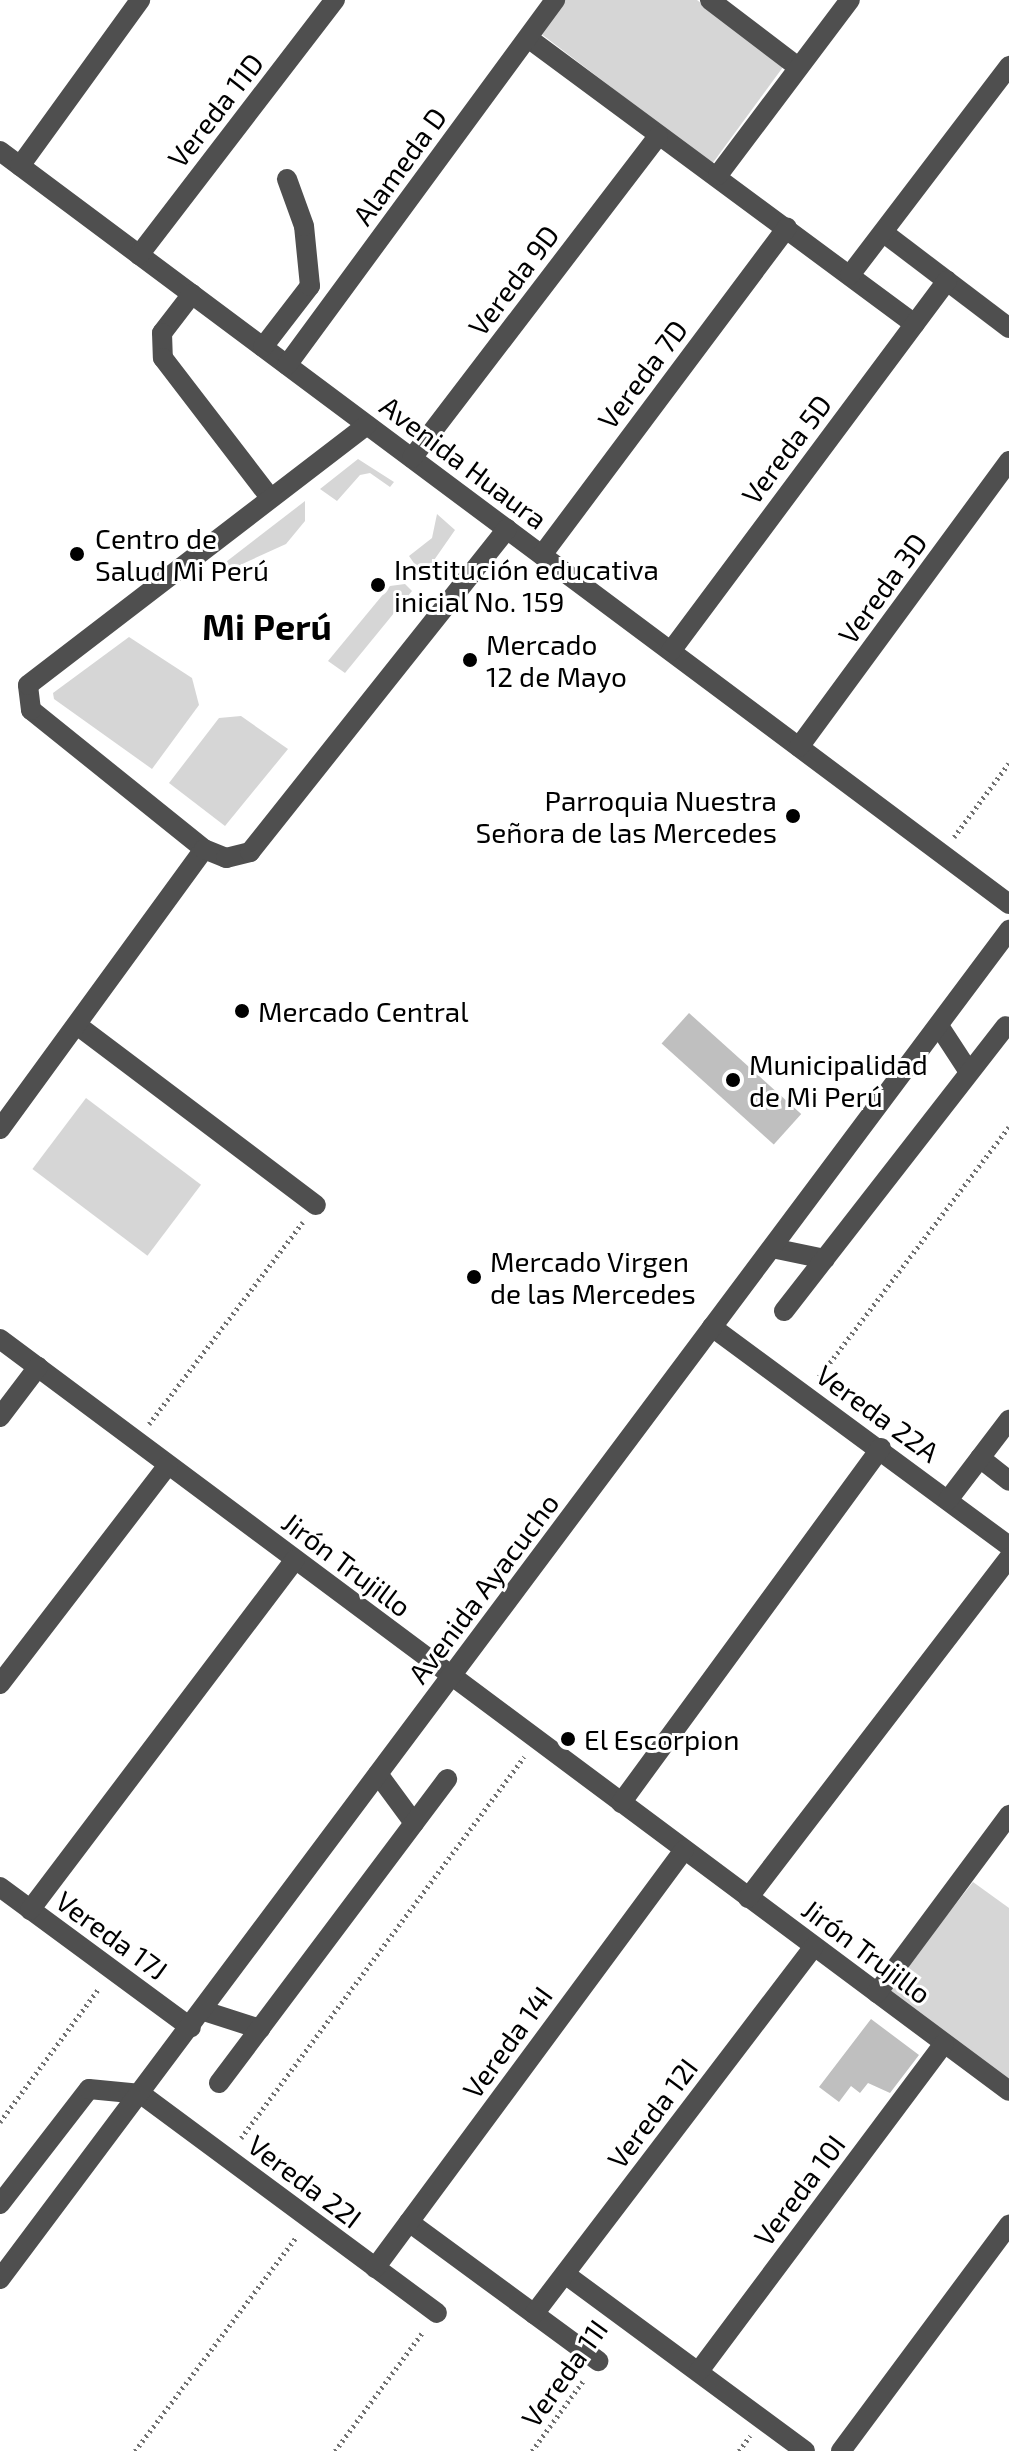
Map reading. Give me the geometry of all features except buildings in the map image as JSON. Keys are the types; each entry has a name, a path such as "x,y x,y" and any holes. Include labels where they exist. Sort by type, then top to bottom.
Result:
{"street":[{"path":"20,166 140,0"},
{"name":"Vereda 11D","path":"139,255 335,0"},
{"name":"Alameda D","path":"287,365 555,0"},
{"path":"710,0 798,67"},
{"path":"718,175 850,0"},
{"path":"528,38 658,136 718,175 915,324"},
{"path":"850,275 1009,66"},
{"name":"Vereda 9D","path":"412,458 658,136"},
{"name":"Avenida Huaura","path":"0,151 1009,904"},
{"path":"263,347 310,286 304,226 287,179"},
{"name":"Vereda 7D","path":"542,555 787,227"},
{"path":"884,233 1009,328"},
{"name":"Vereda 5D","path":"671,651 947,281"},
{"path":"192,294 166,323 163,358 268,495"},
{"path":"367,425 268,495 37,675 26,693 31,710 204,849 226,858 250,852 507,529"},
{"name":"Vereda 3D","path":"799,747 1009,461"},
{"path":"0,1129 204,849"},
{"name":"Avenida Ayacucho","path":"0,2279 204,2011 1009,930"},
{"path":"77,1025 316,1205"},
{"path":"939,1026 969,1072"},
{"path":"784,1311 1006,1026"},
{"path":"772,1248 825,1259"},
{"name":"Vereda 22A","path":"712,1327 881,1448 1009,1546"},
{"name":"Jirón Trujillo","path":"0,1339 1009,2091"},
{"path":"0,1417 38,1367"},
{"path":"948,1500 1009,1420"},
{"path":"621,1803 881,1448"},
{"path":"980,1458 1009,1481"},
{"path":"0,1684 168,1465"},
{"path":"748,1898 1009,1558"},
{"path":"30,1910 295,1560"},
{"path":"378,1774 414,1823"},
{"path":"219,2083 447,1779"},
{"path":"877,1993 1009,1815"},
{"name":"Vereda 14I","path":"375,2268 684,1850"},
{"name":"Vereda 17J","path":"0,1887 191,2028"},
{"name":"Vereda 12I","path":"534,2314 814,1946"},
{"path":"204,2011 260,2029"},
{"name":"Vereda 10I","path":"699,2371 944,2043"},
{"path":"0,2204 89,2089 141,2094"},
{"name":"Vereda 22I","path":"141,2094 437,2313"},
{"path":"409,2222 598,2361"},
{"path":"841,2451 1009,2225"},
{"path":"565,2274 805,2451"}],"path":[{"path":"942,853 1009,763"},
{"path":"806,1394 1009,1127"},
{"path":"136,1441 316,1205"},
{"path":"227,2157 537,1741"},
{"path":"0,2122 112,1971"},
{"path":"135,2451 310,2219"},
{"path":"335,2451 437,2313"},
{"name":"Vereda 11I","path":"532,2451 598,2361"}],"shaded area":[{"path":"564,0 697,0 783,67 712,164 540,33"},
{"path":"358,459 394,482 390,487 370,473 360,475 337,501 320,489"},
{"path":"305,501 305,521 286,544 229,570 222,565"},
{"path":"437,514 455,530 423,576 409,556 432,538"},
{"path":"405,584 412,591 345,673 328,661 390,586"},
{"path":"129,637 192,678 199,705 152,769 54,699 53,693"},
{"path":"241,716 288,749 225,826 169,783 219,718"},
{"path":"86,1098 201,1185 147,1256 32,1169"},
{"path":"973,1882 1009,1908 1009,2083 888,1990"}],"place":[{"name":"Centro de Salud Mi Perú","path":"77,554"},
{"name":"Institución educativa inicial No. 159","path":"378,585"},
{"name":"Mercado 12 de Mayo","path":"470,660"},
{"name":"Parroquia Nuestra Señora de las Mercedes","path":"793,816"},
{"name":"Mercado Central","path":"242,1011"},
{"name":"Municipalidad de Mi Perú","path":"733,1080"},
{"name":"Mercado Virgen de las Mercedes","path":"474,1277"},
{"name":"El Escorpion","path":"568,1739"}],"district":[{"name":"Mi Perú","path":"267,626"}]}
